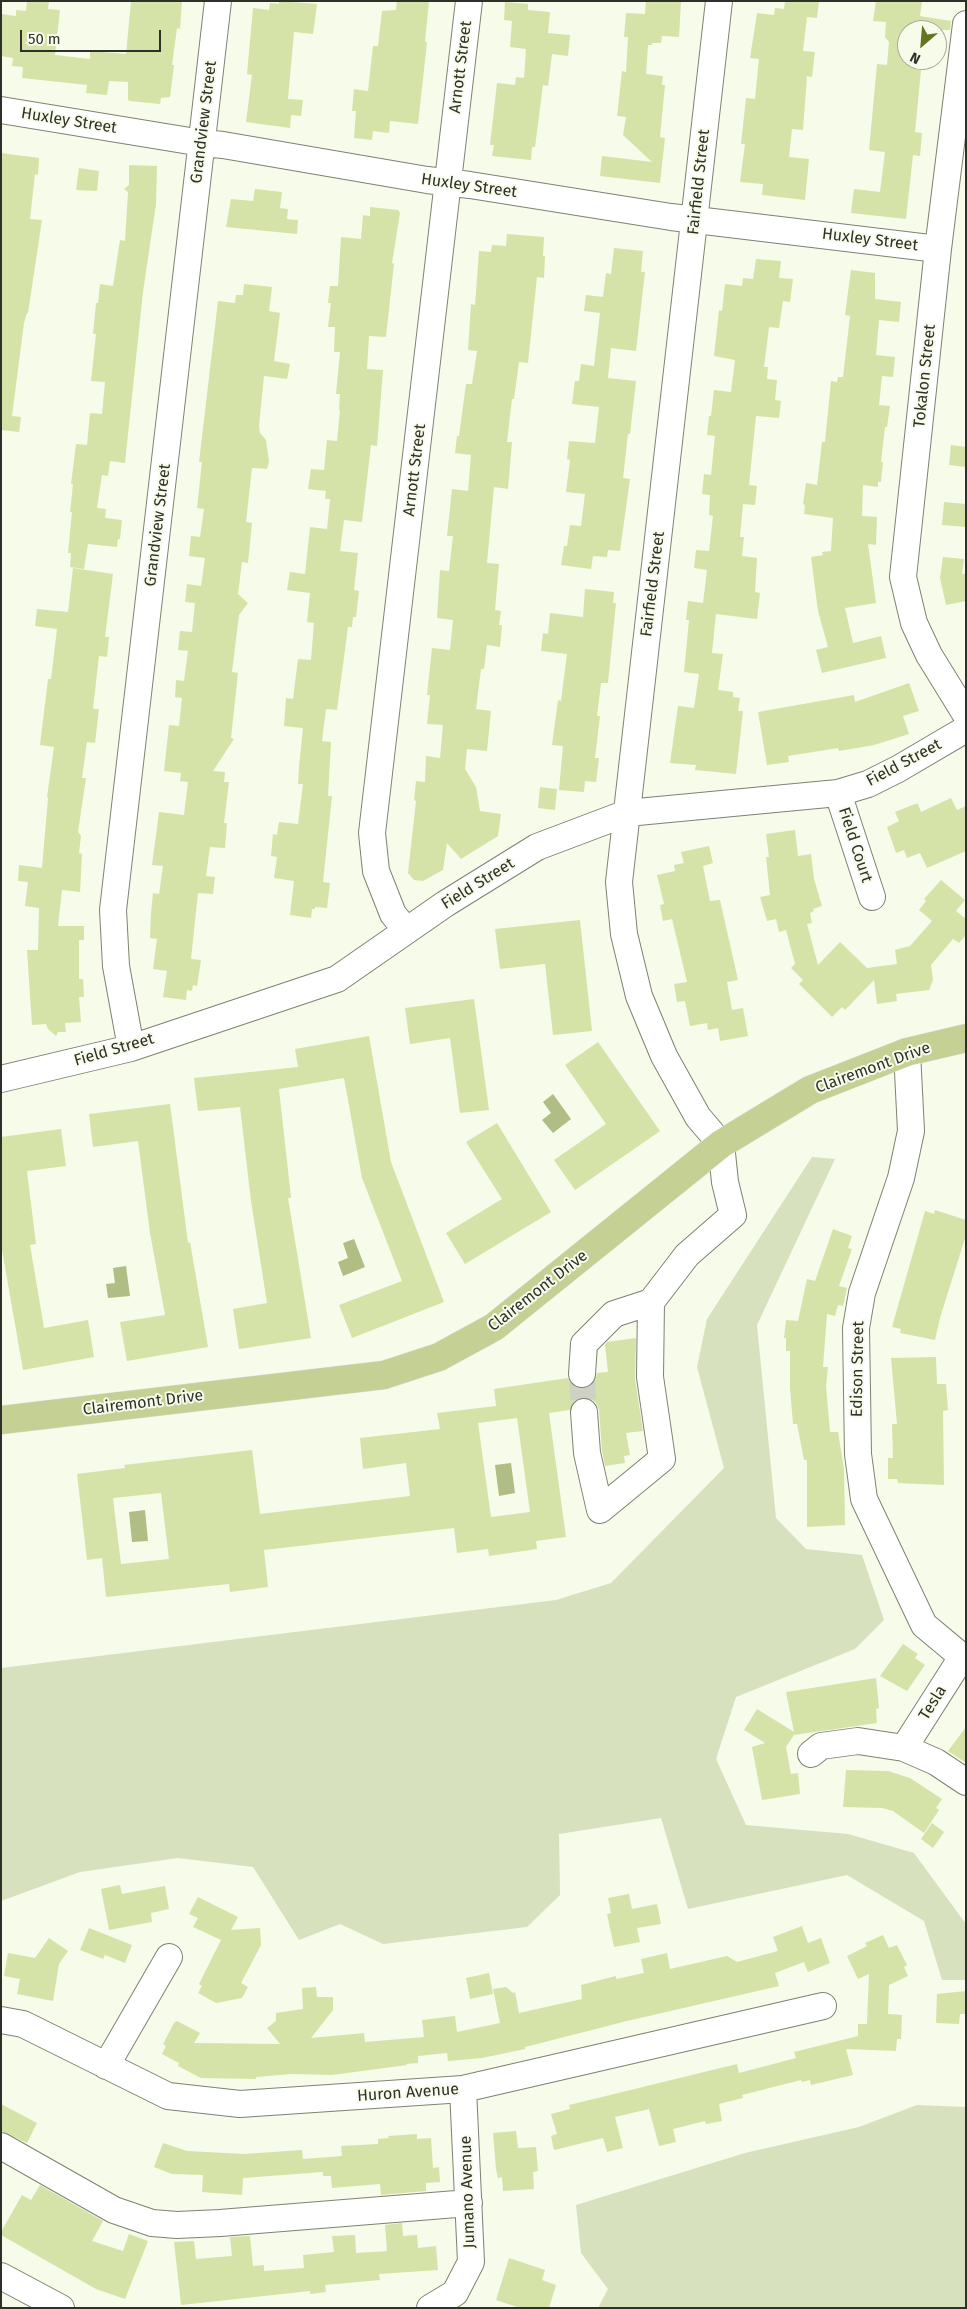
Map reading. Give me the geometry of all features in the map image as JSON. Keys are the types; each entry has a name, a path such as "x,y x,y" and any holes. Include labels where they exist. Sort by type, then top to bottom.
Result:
{"main road":[{"name":"Clairemont Drive","path":"1,1420 384,1375 439,1358 494,1327 722,1144 810,1090 907,1052 966,1038"}],"street":[{"name":"Grandview Street","path":"131,1048 116,966 114,910 218,1"},
{"name":"Arnott Street","path":"406,930 393,914 376,870 372,833 469,1"},
{"name":"Fairfield Street","path":"720,1 619,882 624,934 635,984 664,1056 698,1117 722,1144"},
{"name":"Tokalon Street","path":"966,24 938,249 904,577 914,623 929,655 966,715"},
{"name":"Huxley Street","path":"1,110 695,220 717,221 938,249"},
{"name":"Field Street","path":"1,1079 131,1048 337,979 445,904 537,847 627,813 838,792 868,784 898,769 966,728"},
{"name":"Field Court","path":"838,792 872,897"},
{"name":"Edison Street","path":"907,1052 911,1131 901,1178 862,1293 856,1328 858,1454 864,1499 924,1626 964,1658"},
{"path":"582,1374 584,1344 614,1314 651,1302 687,1255 733,1215 725,1182 722,1144"},
{"path":"584,1412 587,1453 600,1510 662,1459 650,1377 651,1302"},
{"name":"Tesla","path":"904,1748 964,1658"},
{"path":"811,1754 822,1746 858,1741 904,1748 936,1762 966,1782"},
{"path":"106,2066 169,1957"},
{"name":"Huron Avenue","path":"1,2020 23,2024 168,2096 240,2104 463,2089 823,2006"},
{"name":"Jumano Avenue","path":"430,2308 455,2293 471,2262 463,2089"},
{"path":"1,2146 114,2210 152,2223 177,2225 469,2203"},
{"path":"1,2276 61,2308"}],"shaded area":[{"path":"553,1094 571,1119 553,1133 542,1120 551,1113 543,1102"},
{"path":"812,1157 835,1159 757,1325 776,1518 806,1549 862,1555 884,1620 855,1649 736,1697 716,1759 746,1825 848,1834 914,1853 966,1924 966,1980 942,1980 924,1921 847,1875 688,1909 661,1818 559,1834 560,1895 527,1927 383,1944 340,1924 299,1940 253,1867 178,1858 80,1872 1,1901 1,1668 556,1600 611,1583 724,1468 697,1367 707,1319"},
{"path":"354,1239 365,1267 343,1276 338,1262 348,1258 343,1243"},
{"path":"126,1266 130,1296 108,1298 106,1284 115,1283 113,1268"},
{"path":"511,1463 515,1493 499,1496 495,1465"},
{"path":"145,1510 148,1541 132,1542 129,1512"},
{"path":"917,2105 966,2107 966,2308 598,2308 608,2289 581,2253 576,2205 745,2153 859,2127"}],"building":[{"path":"27,1 49,1 48,9 60,10 55,55 90,59 90,51 126,54 131,1 182,1 180,29 177,28 172,65 174,65 170,97 161,98 160,104 130,101 128,100 128,82 109,81 107,95 86,93 87,85 22,78 23,67 12,66 13,58 1,56 1,14 16,16 16,10 26,11"},
{"path":"279,1 317,4 313,34 294,32 288,99 303,100 301,116 291,115 290,128 246,122 252,75 247,74 253,8 269,10 270,3 279,4"},
{"path":"397,1 429,1 425,42 427,42 418,124 390,121 389,133 373,131 372,140 354,138 356,111 352,111 354,89 368,91 373,46 378,46 382,11 396,10"},
{"path":"646,1 681,1 679,37 662,36 661,43 648,45 646,74 663,76 662,85 665,85 660,137 665,138 660,183 600,176 602,156 652,162 623,135 626,117 617,116 622,71 626,72 628,37 624,37 626,13 645,14"},
{"path":"785,1 819,1 817,18 807,17 803,51 815,52 812,77 807,76 803,130 792,129 789,157 809,159 805,200 762,195 763,184 740,182 745,144 741,144 746,98 755,99 759,59 750,58 757,13 774,15 775,8 784,9"},
{"path":"876,1 922,1 920,16 945,20 897,20 897,70 921,70 915,132 922,133 920,156 913,155 906,219 851,213 854,189 880,192 885,152 869,150 877,64 887,65 889,42 885,37 886,22 873,21"},
{"path":"505,2 528,4 528,10 550,12 548,33 570,35 568,56 552,54 548,86 543,85 535,147 532,147 531,160 492,156 494,145 490,145 497,83 515,85 516,77 524,78 526,49 510,47 512,21 504,20"},
{"path":"947,20 951,21 950,30 947,30"},
{"path":"1,153 39,158 38,175 35,174 30,219 42,220 28,313 24,323 12,416 21,417 19,432 1,430"},
{"path":"129,165 157,166 156,204 143,292 125,463 110,461 108,476 102,475 97,508 106,509 105,518 122,520 120,539 118,539 117,547 88,544 84,569 70,567 71,553 68,553 72,512 70,512 73,484 71,484 76,444 87,445 90,413 102,414 105,382 91,381 96,334 93,334 96,303 98,303 100,284 113,286 120,240 125,241 128,192 124,189 129,185"},
{"path":"79,168 99,171 97,191 76,190"},
{"path":"255,189 282,192 280,208 288,209 287,219 298,220 297,234 226,227 231,199 253,201"},
{"path":"370,207 398,210 400,213 392,263 394,264 386,337 369,336 367,369 383,370 377,446 371,445 362,522 344,520 340,551 358,553 354,590 359,591 356,617 353,617 352,627 348,627 337,710 326,709 322,741 331,742 328,796 332,796 323,882 330,883 327,908 315,907 315,909 312,909 311,918 290,915 294,881 274,878 277,857 271,856 273,834 277,835 279,822 298,824 303,784 298,784 303,728 284,726 286,698 293,699 298,659 311,660 314,623 307,622 310,593 287,590 290,572 305,574 310,527 327,529 330,499 325,499 326,491 308,489 311,469 324,470 327,440 337,441 340,394 336,394 340,352 334,352 335,327 328,327 331,303 328,303 330,286 338,286 341,237 361,239 363,215 370,216"},
{"path":"507,234 544,237 543,256 545,256 544,278 537,277 528,363 519,362 514,399 512,399 507,442 512,442 508,489 494,487 487,563 499,564 495,610 501,611 499,625 502,625 500,647 487,645 484,669 481,669 476,709 491,711 487,751 467,749 465,769 476,787 480,811 501,814 498,836 461,859 447,843 443,870 423,881 414,880 408,873 416,801 414,800 416,781 425,782 426,756 440,758 443,725 427,724 430,695 427,695 432,648 450,650 453,620 437,618 440,570 449,571 453,536 447,536 452,489 468,491 471,455 455,453 466,384 472,384 477,351 468,350 471,304 475,305 479,251 491,252 492,245 506,246"},
{"path":"614,248 643,251 641,272 645,272 636,351 611,348 608,378 636,381 623,478 630,479 620,551 608,550 607,557 593,556 591,569 561,565 564,546 567,546 570,525 581,526 585,494 566,492 570,460 567,459 569,441 595,443 599,407 572,404 575,381 579,381 581,364 594,366 600,313 584,311 586,295 603,297 606,273 611,274"},
{"path":"756,259 781,261 779,278 793,279 790,302 783,301 779,328 769,327 764,367 768,367 767,379 777,380 775,400 781,401 779,418 756,416 749,485 757,486 755,505 743,504 740,537 744,537 742,556 757,558 755,592 760,593 757,619 716,614 712,653 723,654 718,690 733,692 733,697 740,698 738,711 743,711 736,774 695,770 696,765 670,763 678,706 694,708 699,674 684,672 689,620 686,620 688,601 703,603 707,570 694,568 696,550 709,551 713,516 709,515 710,495 702,494 704,474 711,475 715,436 707,435 709,416 711,416 714,390 731,392 735,360 714,356 719,310 722,311 725,284 742,286 743,278 753,279"},
{"path":"851,270 875,273 875,299 901,302 899,322 879,320 876,355 895,357 893,377 882,376 879,405 890,406 887,427 885,427 881,482 878,482 878,487 863,485 862,516 877,517 876,545 868,544 876,603 845,608 853,643 881,636 886,658 822,673 816,650 828,647 818,611 811,557 823,555 822,552 831,551 833,518 804,514 805,505 803,504 806,483 817,485 822,442 825,442 831,381 837,382 838,377 843,377 850,316 845,315"},
{"path":"244,284 272,287 269,311 280,313 274,361 290,364 287,379 264,376 259,426 260,433 266,440 269,462 267,469 252,468 246,522 252,523 248,563 242,562 238,594 248,603 239,615 232,672 238,673 231,738 234,739 213,771 225,772 224,782 229,782 224,823 227,823 225,848 210,847 206,876 215,877 213,894 198,893 191,959 201,960 197,986 193,985 192,991 187,990 186,1000 163,997 167,971 153,969 157,939 150,938 151,913 153,893 159,894 163,866 152,865 159,812 184,815 188,782 180,781 181,773 164,771 169,725 179,726 182,698 175,697 176,680 184,681 188,651 178,650 180,631 192,632 195,603 185,602 187,584 201,586 205,558 189,556 191,536 200,537 204,509 197,508 202,462 199,462 218,301 235,303 236,295 243,295"},
{"path":"951,445 966,447 966,467 949,465"},
{"path":"944,502 966,504 966,527 942,525"},
{"path":"943,557 964,559 962,574 966,574 966,601 946,605 940,578"},
{"path":"73,568 113,574 105,637 109,637 107,657 99,656 93,709 99,709 95,743 87,742 82,778 86,778 78,832 81,836 79,853 82,854 80,892 62,890 58,926 84,926 84,940 79,940 79,979 83,979 84,997 79,997 81,1022 65,1023 66,1032 58,1032 56,1036 48,1029 46,1024 32,1025 27,950 38,950 39,908 25,906 28,882 18,881 19,865 42,868 47,797 54,747 40,745 48,679 51,679 57,629 35,626 37,609 68,612"},
{"path":"585,589 614,592 613,603 616,603 608,683 601,683 597,716 600,716 595,758 599,758 596,782 585,781 584,792 559,790 563,746 552,745 558,700 561,701 567,654 541,651 543,633 548,634 550,613 583,617"},
{"path":"909,683 919,711 903,716 909,734 874,745 839,751 838,748 788,756 789,762 767,765 758,712 854,695 855,702"},
{"path":"540,787 557,789 555,810 538,808"},
{"path":"951,798 957,810 966,806 966,851 927,868 920,853 907,858 904,850 896,853 887,827 899,821 895,812 918,804 921,812"},
{"path":"795,830 798,856 811,854 814,879 822,906 813,909 814,911 810,913 812,923 807,924 818,965 840,942 867,968 897,964 895,950 910,946 932,921 919,910 926,901 924,899 941,880 965,900 956,911 966,919 966,935 959,943 953,939 931,965 933,980 929,990 896,994 897,1001 877,1004 874,980 845,1010 842,1007 832,1017 799,984 803,980 791,968 795,964 786,930 779,932 776,919 767,921 760,897 770,895 766,857 769,857 766,834"},
{"path":"709,846 713,863 703,866 710,901 720,900 738,980 727,982 732,1010 743,1008 748,1036 720,1041 718,1028 708,1030 707,1023 690,1026 685,1001 677,1002 674,984 687,982 672,919 663,921 660,905 664,904 657,875 675,871 674,865 684,863 681,852"},
{"path":"580,920 592,1031 553,1035 545,964 500,969 495,929"},
{"path":"474,999 489,1110 460,1113 450,1038 410,1044 405,1008"},
{"path":"369,1036 391,1162 444,1302 352,1338 339,1305 402,1281 362,1178 344,1078 279,1089 291,1198 288,1198 311,1338 239,1349 233,1309 267,1303 251,1201 240,1107 198,1111 194,1078 298,1067 295,1049"},
{"path":"598,1042 660,1131 575,1190 554,1160 606,1124 565,1065"},
{"path":"170,1104 188,1243 190,1242 208,1347 127,1361 120,1322 165,1315 150,1233 138,1141 93,1147 89,1114"},
{"path":"497,1123 551,1212 465,1264 446,1233 502,1199 466,1142"},
{"path":"61,1129 66,1166 27,1171 36,1244 30,1245 44,1328 88,1320 94,1357 23,1370 1,1244 1,1137"},
{"path":"935,1210 966,1220 966,1235 935,1340 900,1333 901,1329 892,1327 925,1211 934,1214"},
{"path":"833,1229 852,1236 848,1248 852,1249 839,1286 847,1288 843,1306 838,1305 835,1316 827,1314 823,1367 828,1367 826,1386 830,1432 838,1432 844,1469 845,1525 807,1527 807,1460 804,1460 797,1424 793,1424 790,1388 790,1351 786,1351 786,1338 784,1338 786,1320 798,1321 807,1279 815,1281"},
{"path":"636,1338 635,1379 643,1431 626,1433 630,1455 624,1456 625,1463 605,1466 599,1410 596,1403 591,1399 582,1397 575,1400 570,1410 549,1413 566,1537 536,1541 537,1549 489,1556 488,1549 457,1553 454,1528 264,1550 268,1587 230,1592 229,1584 106,1597 102,1558 87,1560 77,1474 125,1468 124,1465 252,1450 260,1514 410,1496 406,1463 363,1469 360,1438 440,1429 437,1413 496,1406 494,1389 568,1378 574,1387 588,1388 595,1382 597,1373 608,1372 605,1345 607,1342","holes":["517,1418 530,1512 491,1517 478,1423","161,1493 169,1559 121,1564 113,1498"]},
{"path":"936,1357 937,1384 946,1384 948,1410 943,1411 944,1485 898,1483 897,1479 888,1479 888,1458 893,1458 892,1424 897,1424 891,1358"},
{"path":"903,1644 918,1654 915,1658 925,1665 907,1691 880,1676"},
{"path":"876,1678 879,1708 876,1709 877,1723 794,1735 786,1747 791,1774 798,1773 800,1794 762,1800 752,1747 765,1743 744,1730 757,1709 794,1732 786,1692"},
{"path":"966,1727 966,1763 948,1751"},
{"path":"846,1770 888,1771 910,1778 942,1799 936,1808 939,1810 924,1833 893,1811 882,1808 843,1807"},
{"path":"932,1823 944,1832 933,1848 921,1839"},
{"path":"120,1885 122,1894 165,1886 169,1909 151,1913 152,1922 109,1930 101,1889"},
{"path":"629,1894 632,1909 657,1904 661,1924 637,1928 640,1942 614,1947 607,1914 611,1913 608,1898"},
{"path":"198,1897 238,1917 231,1930 260,1928 261,1945 241,1983 248,1987 242,1998 216,2003 198,1993 202,1986 199,1984 221,1940 193,1927 198,1918 189,1914"},
{"path":"802,1926 808,1943 821,1938 830,1963 808,1972 804,1962 775,1973 779,1986 627,2021 525,2047 525,2049 482,2058 448,2061 447,2053 418,2056 418,2063 407,2065 332,2075 292,2074 256,2077 256,2079 201,2078 178,2066 179,2063 162,2054 166,2046 163,2044 174,2023 177,2021 200,2033 194,2043 280,2044 267,2028 276,2021 276,2013 303,2009 302,1988 316,1987 317,1997 333,1997 333,2010 311,2038 364,2033 365,2042 424,2037 422,2020 455,2016 457,2032 500,2023 493,1989 506,1987 513,1993 515,1992 519,2013 582,1999 581,1985 616,1976 616,1979 644,1973 641,1959 667,1953 670,1969 727,1956 737,1962 778,1951 773,1937"},
{"path":"89,1928 132,1945 125,1963 105,1955 103,1959 80,1950"},
{"path":"883,1935 889,1948 897,1945 907,1965 904,1967 908,1976 889,1985 888,2014 902,2015 901,2039 897,2039 896,2051 846,2049 853,2075 811,2085 810,2080 802,2082 801,2080 742,2095 743,2098 719,2104 722,2121 706,2124 705,2121 673,2129 676,2142 659,2146 649,2109 615,2117 623,2148 607,2152 603,2138 554,2150 551,2136 557,2134 551,2114 570,2109 569,2105 737,2064 739,2073 796,2058 794,2052 858,2036 858,2024 867,2024 869,1974 858,1979 847,1956 867,1946 865,1943"},
{"path":"49,1938 68,1951 59,1964 53,2001 17,1994 20,1979 4,1976 8,1953 35,1958"},
{"path":"489,1973 493,1994 470,1999 466,1978"},
{"path":"966,1991 966,2014 960,2014 959,2024 936,2023 937,1994"},
{"path":"1,2104 37,2123 27,2143 1,2131"},
{"path":"516,2131 518,2148 536,2147 538,2171 533,2172 534,2189 503,2191 502,2177 498,2178 496,2169 493,2133"},
{"path":"417,2134 417,2139 431,2138 433,2168 439,2167 440,2182 426,2183 426,2191 381,2195 380,2184 332,2188 331,2176 323,2176 323,2172 243,2178 242,2195 202,2192 203,2175 172,2174 154,2167 163,2143 187,2151 244,2154 302,2150 303,2159 342,2156 341,2146 378,2144 378,2139 389,2138 388,2136"},
{"path":"40,2185 103,2221 92,2241 123,2251 129,2234 148,2241 125,2299 96,2289 1,2235 22,2195 31,2200"},
{"path":"402,2223 403,2236 417,2235 418,2248 436,2246 438,2270 379,2274 380,2280 325,2285 326,2292 310,2294 310,2291 181,2305 174,2242 194,2241 196,2259 232,2256 230,2237 250,2236 253,2266 264,2265 264,2271 304,2268 303,2255 334,2252 332,2236 355,2235 356,2253 387,2251 385,2225"},
{"path":"509,2258 545,2270 542,2280 556,2285 549,2308 520,2308 496,2300"}],"tunnel":[{"path":"582,1374 584,1412"}]}
